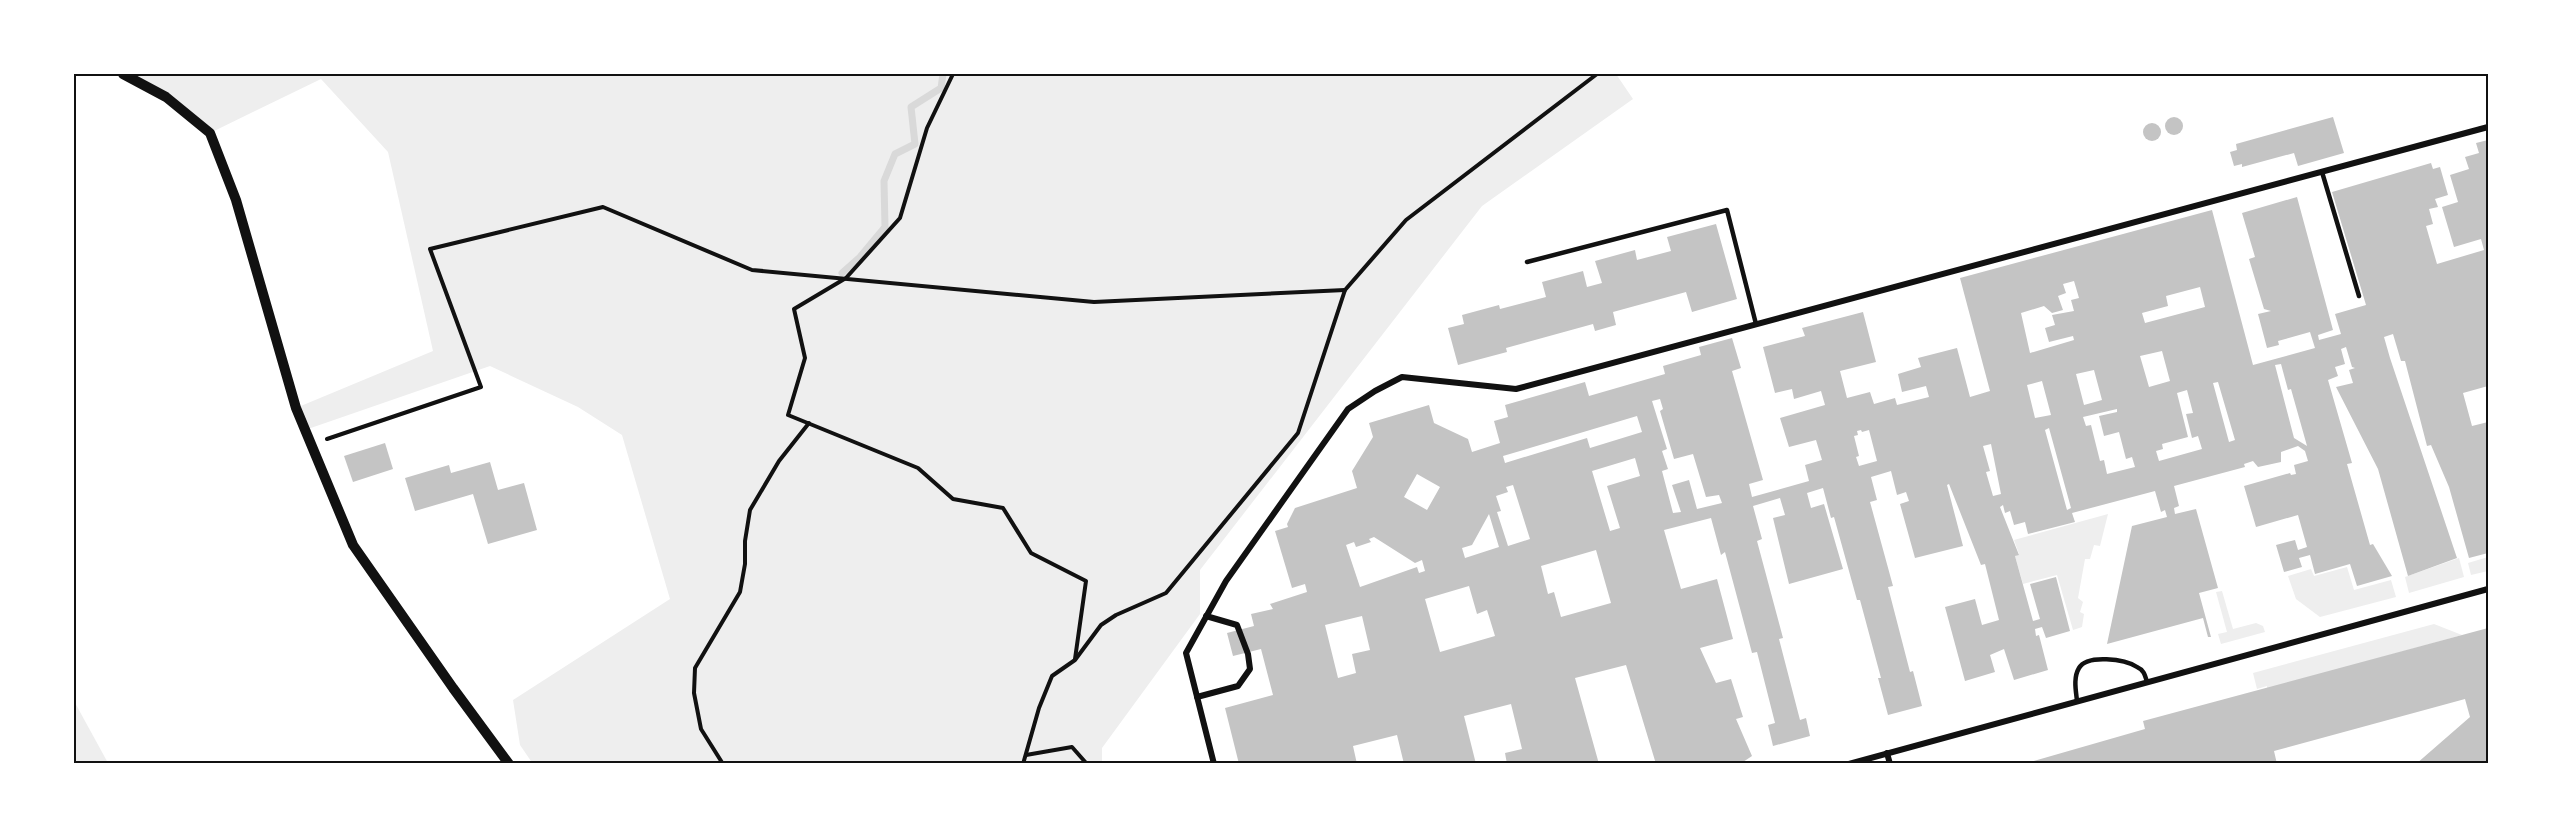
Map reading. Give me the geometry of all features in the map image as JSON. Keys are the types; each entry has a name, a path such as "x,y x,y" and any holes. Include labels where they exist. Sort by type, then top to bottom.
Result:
{"street":[{"path":"123,74 166,97 210,133 236,200 296,408 353,545 509,764"},
{"path":"1214,764 1186,653 1226,581 1348,409 1402,377 1516,389 2488,127"},
{"path":"1849,764 2488,589"},
{"path":"1197,697 1238,686 1250,669 1248,654 1237,625 1206,616"},
{"path":"1887,753 1890,764"}],"lane":[{"path":"2322,172 2359,296"},
{"path":"1527,262 1727,210 1756,324"},
{"path":"2077,701 2076,676 2079,667 2088,660 2122,662 2136,666 2144,672 2147,682"}],"path":[{"path":"953,74 927,128 900,218 846,278 794,309 805,357 788,415 918,468 953,499 1003,508 1031,553 1086,581 1075,660"},
{"path":"1023,764 1039,708 1052,676 1075,660 1101,625 1116,615 1166,593 1298,433 1345,290 1406,220 1597,74"},
{"path":"311,444 481,387 430,249 603,207 752,270 1094,302 1345,290"},
{"path":"723,764 701,729 694,693 695,668 740,592 750,510 779,461 809,423"},
{"path":"1026,755 1072,747 1087,764"}],"shaded area":[{"path":"132,74 1616,74 1633,99 1482,206 1200,570 1200,614 1102,748 1102,763 533,764 520,745 513,700 670,599 622,435 578,407 490,366 305,430 296,408 433,351 388,152 321,79 210,133"},
{"path":"2108,514 2100,546 2094,545 2090,559 2085,559 2078,598 2083,602 2080,612 2084,614 2082,627 2073,630 2057,575 2023,584 2015,556 2019,554 2014,540"},
{"path":"2488,557 2488,571 2471,575 2468,563"},
{"path":"2459,558 2464,577 2409,593 2405,577"},
{"path":"2347,567 2354,590 2391,580 2396,597 2320,617 2296,599 2288,576 2311,569 2314,576"},
{"path":"2222,591 2233,629 2256,623 2263,626 2265,632 2221,644 2218,634 2227,632 2216,592"},
{"path":"2434,624 2462,635 2267,689 2267,686 2257,689 2253,673"},
{"path":"74,701 108,763 74,763"}],"building":[{"path":"2174,117 2180,120 2183,126 2180,132 2174,135 2168,132 2165,126 2168,120"},
{"path":"2333,117 2344,153 2298,166 2294,153 2242,167 2242,164 2234,166 2230,152 2237,150 2236,144"},
{"path":"2152,123 2158,126 2161,132 2158,138 2152,141 2146,138 2143,132 2146,126"},
{"path":"2488,140 2488,386 2463,393 2472,426 2488,422 2488,553 2469,558 2449,487 2431,445 2427,446 2405,361 2401,361 2393,334 2384,337 2390,358 2457,558 2408,576 2378,469 2336,387 2353,383 2349,370 2355,368 2352,367 2346,347 2341,349 2345,364 2335,367 2338,376 2328,380 2352,463 2347,464 2370,545 2373,544 2392,576 2357,586 2350,564 2315,574 2310,555 2299,558 2302,567 2284,572 2276,545 2295,540 2298,550 2307,547 2298,515 2256,527 2244,486 2290,473 2291,475 2296,474 2294,465 2308,461 2305,451 2298,446 2281,452 2281,462 2258,467 2253,461 2244,464 2245,467 2174,486 2179,506 2174,508 2175,514 2196,509 2218,588 2199,593 2211,637 2208,637 2203,618 2107,644 2132,526 2167,517 2165,510 2161,512 2155,491 2072,513 2075,522 2028,534 2025,522 2014,525 2010,511 2005,513 2003,505 2000,507 2019,555 2015,556 2033,621 2040,619 2030,584 2056,577 2070,631 2046,638 2042,627 2035,629 2036,636 2039,635 2048,670 2014,680 2004,649 1990,655 1995,672 1965,681 1945,607 1975,599 1982,625 1999,620 1985,564 1981,565 1949,484 1947,485 1963,546 1915,558 1900,504 1909,501 1906,492 1897,495 1891,471 1871,477 1877,500 1870,502 1893,586 1888,587 1910,672 1913,671 1922,706 1888,715 1878,678 1881,678 1860,600 1857,600 1834,517 1831,518 1823,488 1807,493 1811,508 1824,504 1843,569 1789,584 1773,518 1785,515 1780,498 1753,506 1762,539 1757,541 1783,638 1779,639 1800,720 1806,718 1810,736 1773,746 1768,725 1775,723 1757,652 1752,653 1725,552 1721,555 1711,518 1664,530 1681,589 1717,579 1733,639 1700,648 1716,683 1731,679 1743,717 1736,719 1752,756 1740,764 1656,764 1626,665 1575,678 1599,764 1507,764 1505,753 1522,749 1511,704 1464,716 1476,764 1404,764 1397,735 1353,746 1357,764 1239,764 1225,708 1273,695 1261,649 1233,656 1227,633 1254,626 1251,614 1273,609 1270,604 1307,592 1305,584 1292,588 1275,531 1288,527 1287,524 1295,508 1357,488 1352,471 1373,437 1369,423 1429,405 1434,423 1468,439 1472,452 1500,443 1494,421 1508,417 1505,405 1585,382 1589,396 1665,374 1663,366 1701,355 1699,347 1732,338 1741,368 1732,371 1763,480 1749,484 1752,497 1809,481 1805,465 1822,460 1816,440 1789,447 1780,418 1825,405 1821,391 1794,399 1792,389 1775,393 1763,347 1805,336 1802,328 1863,312 1876,362 1840,371 1847,398 1870,392 1874,404 1895,398 1897,405 1929,397 1926,386 1902,392 1898,374 1921,367 1918,358 1957,348 1970,397 1990,391 1960,278 2212,210 2253,365 2315,348 2310,332 2278,341 2279,345 2267,348 2258,314 2271,311 2264,309 2249,259 2255,257 2242,213 2297,197 2333,330 2318,335 2319,340 2341,334 2335,314 2366,305 2332,192 2431,163 2433,169 2440,167 2448,195 2435,199 2438,207 2429,209 2433,224 2426,226 2437,264 2484,250 2481,239 2454,247 2442,207 2458,202 2450,175 2469,169 2465,157 2479,153 2476,143","holes":["2074,281 2079,298 2071,300 2074,311 2052,315 2055,325 2045,328 2049,342 2073,336 2074,340 2030,353 2021,313 2044,306 2052,313 2063,310 2058,296 2066,293 2063,284","2200,287 2205,307 2145,323 2142,313 2168,306 2166,296","2162,351 2170,381 2149,387 2140,356","2281,364 2288,390 2291,389 2307,446 2294,438 2275,365","2094,370 2102,400 2084,405 2076,374","2042,381 2051,415 2035,418 2027,385","2218,382 2235,440 2229,442 2213,383","2187,390 2193,413 2186,414 2192,438 2198,436 2202,449 2159,461 2156,451 2163,449 2162,444 2188,437 2177,393","1660,399 1663,409 1660,411 1674,459 1693,454 1706,497 1719,495 1722,503 1697,509 1689,480 1672,485 1681,512 1673,513 1662,471 1668,469 1662,451 1667,449 1652,401","2117,409 2117,412 2099,416 2104,436 2119,432 2126,459 2132,457 2135,467 2107,474 2104,460 2100,461 2091,425 2086,426 2083,417","1637,416 1642,432 1590,448 1587,438 1505,463 1503,456","2049,428 2071,508 2067,510 2045,430","1869,430 1877,461 1859,466 1854,436 1858,435 1857,431","1991,444 2001,494 1993,496 1986,472 1990,471 1983,446","1635,458 1640,476 1607,486 1620,528 1610,531 1592,471","1417,474 1440,487 1427,510 1404,497","1513,485 1530,539 1508,546 1497,512 1501,511 1496,496 1508,492 1506,487","1489,514 1499,547 1465,558 1462,548 1472,545","1374,537 1415,563 1422,560 1425,571 1419,573 1417,567 1360,587 1346,545 1354,542 1356,547 1371,542 1369,539","1596,550 1611,603 1561,617 1554,592 1548,594 1541,566","1469,586 1477,614 1487,610 1495,636 1440,652 1425,599","1362,616 1370,650 1352,654 1356,673 1338,678 1325,625"]},
{"path":"1716,224 1737,299 1692,312 1686,292 1613,312 1616,325 1595,331 1593,324 1506,348 1507,352 1458,365 1448,328 1464,324 1462,315 1499,305 1500,309 1546,297 1542,282 1583,271 1587,287 1602,283 1595,261 1635,250 1637,260 1671,251 1667,237"},
{"path":"385,443 393,469 353,482 344,456"},
{"path":"490,462 498,490 524,483 537,530 488,544 473,494 415,511 405,478 449,465 451,473"},
{"path":"2488,628 2488,764 2416,764 2470,717 2465,699 2274,751 2277,764 2023,764 2145,729 2143,721"}],"waterway":[{"path":"842,273 860,257 885,227 884,181 895,154 915,144 911,107 941,88 943,74"}]}
